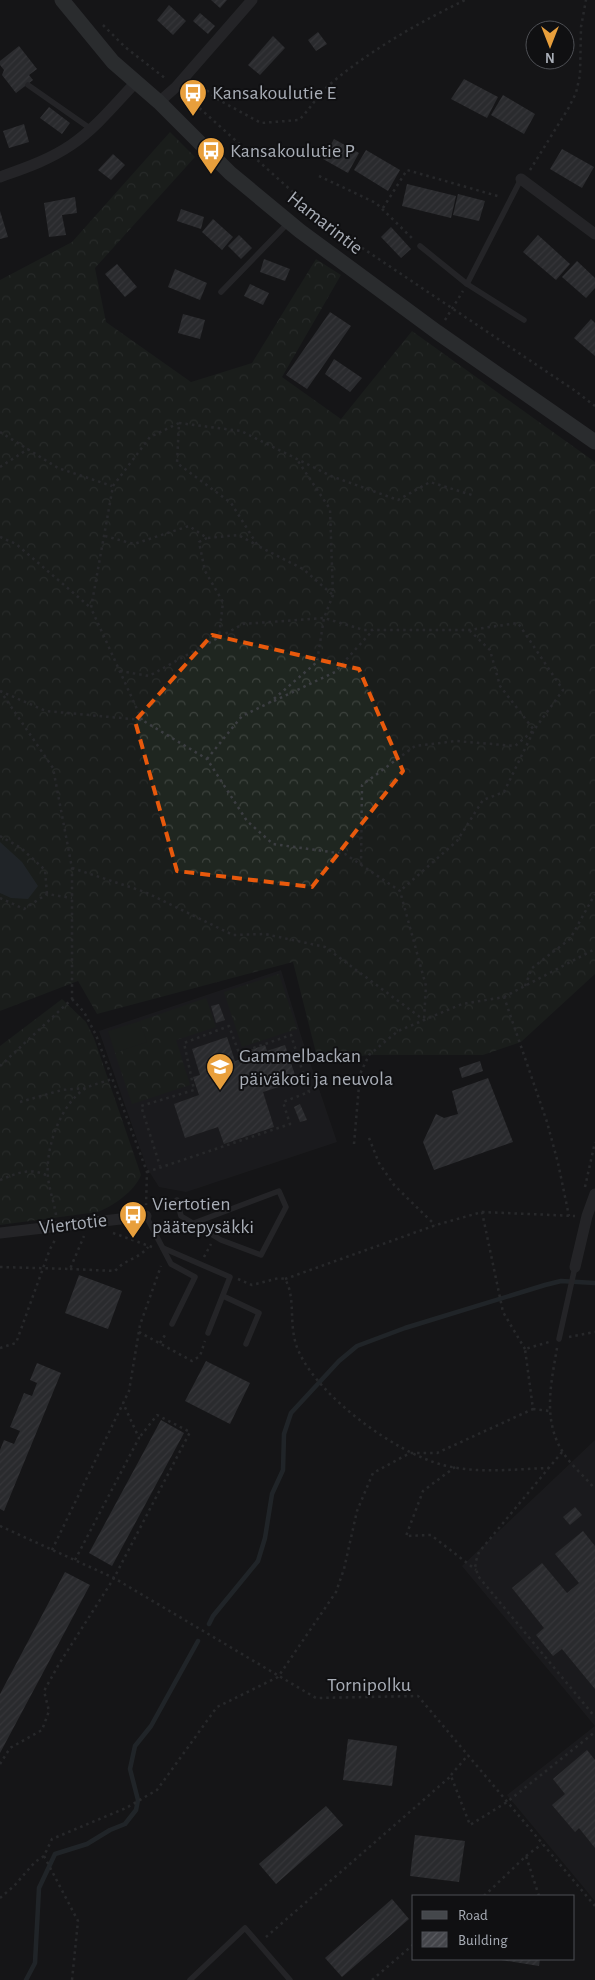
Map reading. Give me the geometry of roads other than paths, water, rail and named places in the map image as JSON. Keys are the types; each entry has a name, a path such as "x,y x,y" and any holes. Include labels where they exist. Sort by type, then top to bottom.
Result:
{"street":[{"name":"Hamarintie","path":"62,0 113,62 159,102 230,173 289,222 437,332 595,442"},
{"path":"159,102 188,74 252,0"},
{"path":"0,177 50,157 72,144 90,129 136,82"},
{"path":"521,179 595,234"},
{"path":"575,1267 587,1216 590,1193"},
{"name":"Viertotie","path":"0,1233 146,1216"}],"lane":[{"path":"28,85 90,129"},
{"path":"467,284 521,179"},
{"path":"221,292 289,222"},
{"path":"420,246 467,284 524,320"},
{"path":"177,1200 181,1216 215,1236 261,1255 286,1207 279,1191 194,1223"},
{"path":"146,1216 171,1264 195,1277 172,1324"},
{"path":"163,1248 230,1277 208,1333"},
{"path":"559,1339 575,1267"},
{"path":"223,1296 259,1313 246,1344"},
{"path":"190,1980 245,1928 290,1980"}],"waterway":[{"path":"209,1624 213,1616 258,1561 265,1538 272,1494 283,1470 284,1434 291,1413 339,1361 357,1346 405,1328 545,1285 561,1281 595,1283"},
{"path":"26,1980 35,1963 39,1888 55,1854 87,1844 110,1830 125,1824 136,1810 138,1800 130,1769 135,1746 151,1726 198,1641"}],"place":[{"name":"Kansakoulutie E","path":"193,117"},
{"name":"Kansakoulutie P","path":"211,175"},
{"name":"Gammelbackan päiväkoti ja neuvola","path":"220,1091"},
{"name":"Viertotien päätepysäkki","path":"133,1239"}]}
